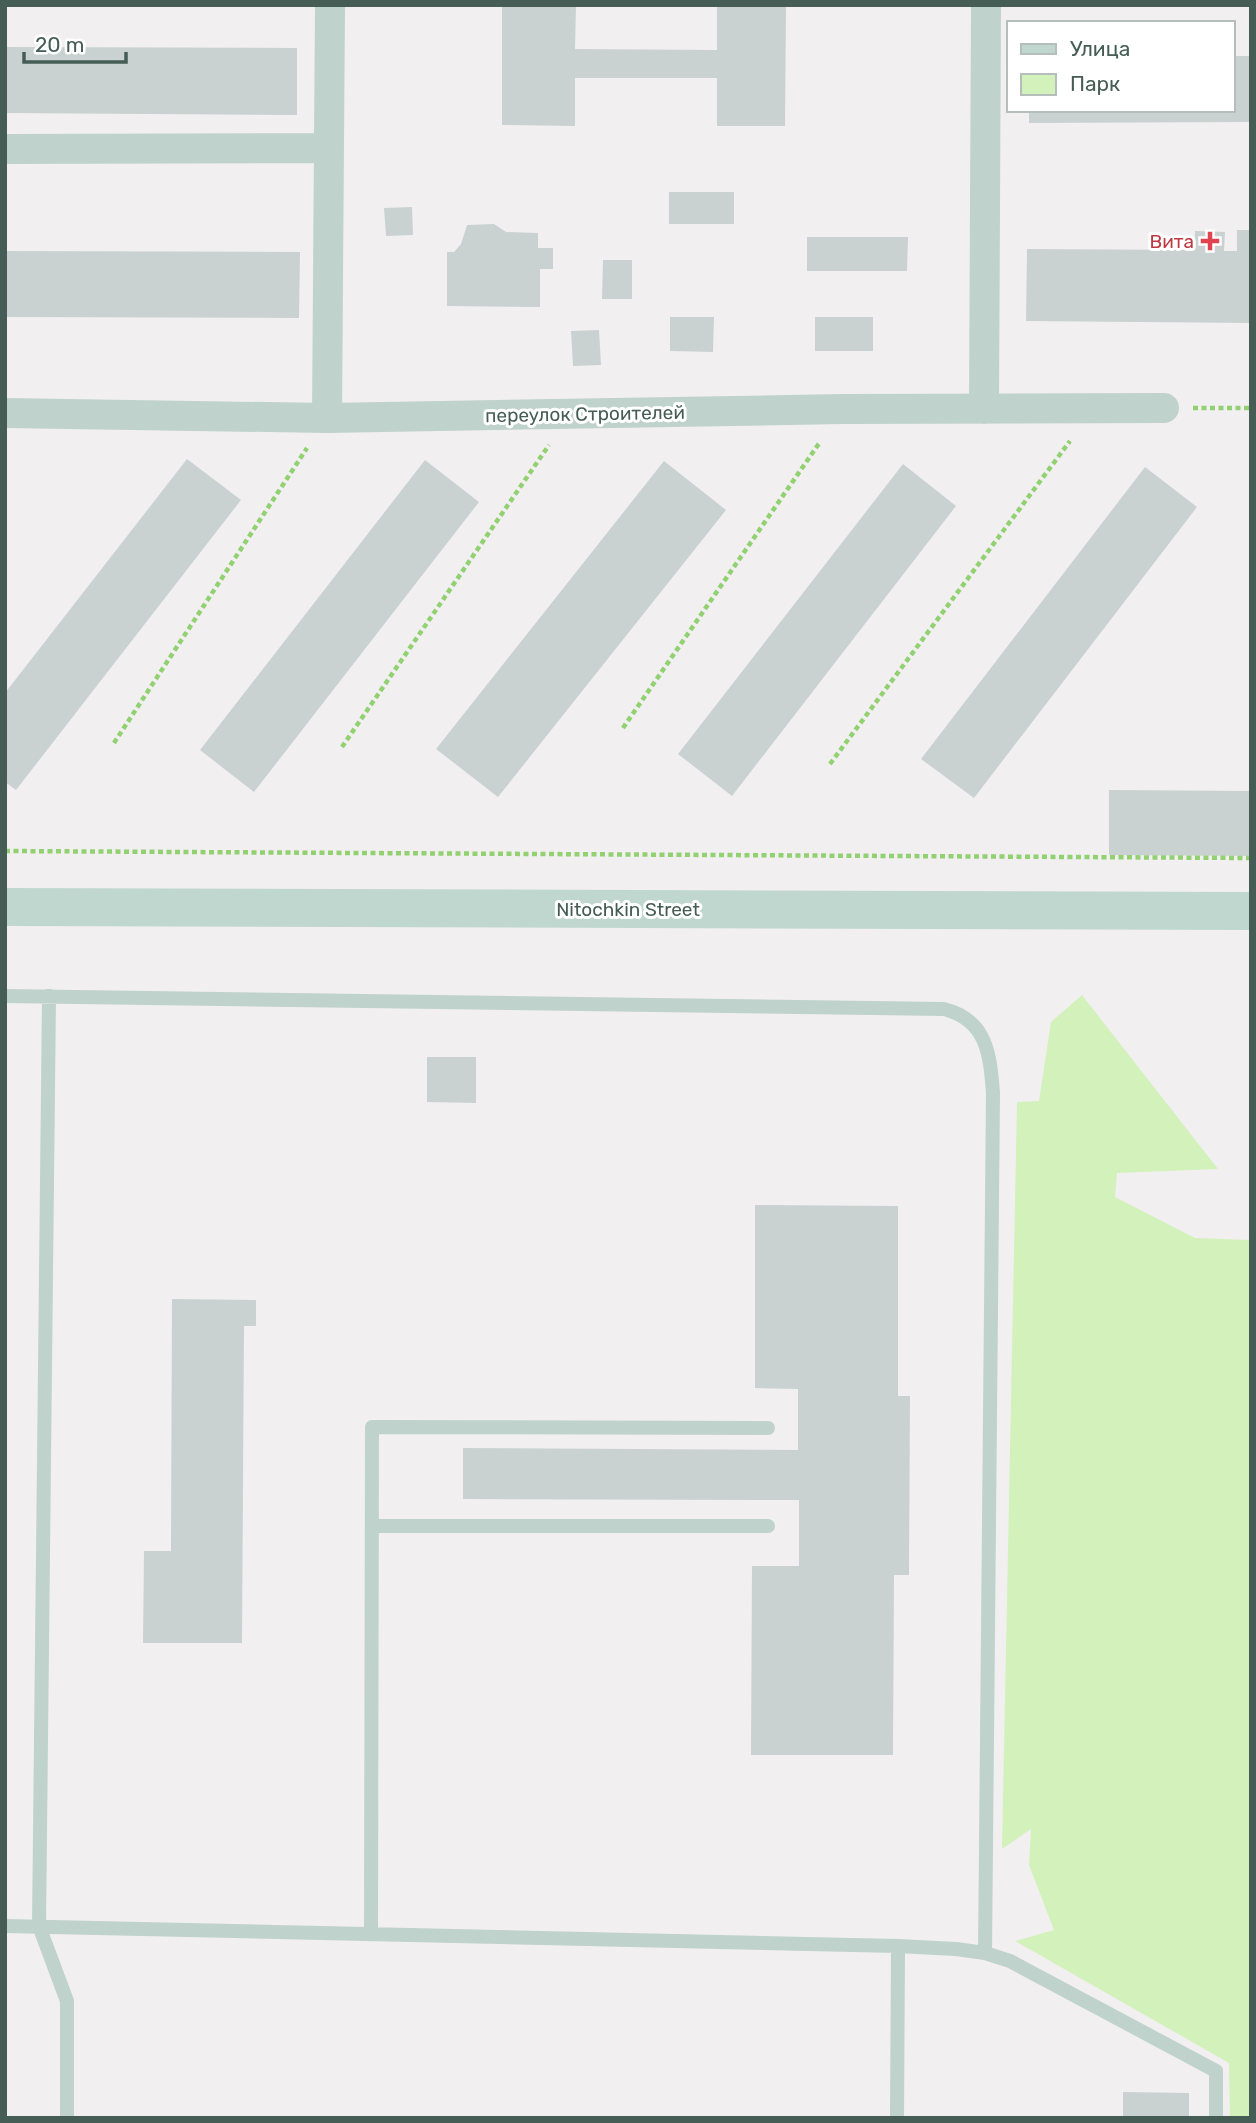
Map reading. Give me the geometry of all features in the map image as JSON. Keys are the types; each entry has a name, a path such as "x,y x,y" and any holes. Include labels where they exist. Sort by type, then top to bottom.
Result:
{"street":[{"path":"327,418 330,5"},
{"path":"984,409 986,5"},
{"path":"5,149 328,148"},
{"name":"переулок Строителей","path":"5,414 327,418 843,410 1095,411 1164,408"},
{"name":"Nitochkin Street","path":"5,907 1251,911"}],"lane":[{"path":"5,996 944,1009 961,1013 976,1027 985,1043 991,1065 993,1093 985,1953"},
{"path":"49,996 39,1926 66,2001 67,2118"},
{"path":"371,1934 372,1427 768,1428"},
{"path":"372,1526 768,1526"},
{"path":"5,1926 898,1946 985,1953 1010,1961 1216,2071 1216,2118"},
{"path":"897,2118 898,1946"}],"path":[{"path":"1164,408 1251,408"},
{"path":"623,728 843,410"},
{"path":"830,764 1053,462 1095,411"},
{"path":"114,743 327,418"},
{"path":"342,747 551,441"},
{"path":"5,851 1251,858"}],"green space":[{"path":"1082,995 1218,1169 1117,1173 1115,1197 1195,1238 1251,1240 1251,2118 1230,2118 1229,2063 1015,1941 1054,1930 1029,1865 1031,1829 1002,1849 1017,1102 1039,1101 1051,1022"}],"building":[{"path":"502,5 576,5 575,49 717,50 717,5 786,5 785,126 717,126 717,78 575,78 575,126 502,125"},
{"path":"5,47 297,48 297,115 5,113"},
{"path":"1235,56 1251,56 1251,122 1029,123 1029,112 1235,112"},
{"path":"669,192 734,192 734,224 669,224"},
{"path":"412,207 413,235 386,236 384,208"},
{"path":"494,224 506,232 538,233 538,248 553,248 553,269 540,269 540,307 447,306 447,252 454,252 461,244 467,225"},
{"path":"1237,230 1251,230 1251,323 1026,321 1027,249 1195,250 1195,231 1225,232 1224,251 1237,251"},
{"path":"807,237 908,237 907,271 807,271"},
{"path":"5,251 300,252 299,318 5,317"},
{"path":"603,260 632,260 632,299 602,299"},
{"path":"670,317 714,317 713,352 670,351"},
{"path":"815,317 873,317 873,351 815,351"},
{"path":"599,330 601,365 573,366 571,331"},
{"path":"187,459 241,500 16,790 5,782 5,693"},
{"path":"425,460 479,502 254,792 200,750"},
{"path":"664,461 726,510 498,797 436,749"},
{"path":"903,464 956,506 732,796 678,754"},
{"path":"1145,467 1197,507 974,798 921,759"},
{"path":"1109,790 1251,791 1251,856 1109,855"},
{"path":"427,1057 476,1057 476,1103 427,1102"},
{"path":"755,1205 898,1206 898,1396 910,1396 909,1575 894,1575 893,1755 751,1755 752,1566 799,1566 799,1500 463,1499 463,1448 798,1450 798,1389 755,1388"},
{"path":"172,1299 256,1300 256,1326 244,1326 242,1643 143,1643 144,1551 171,1551"},
{"path":"1123,2092 1189,2093 1189,2118 1123,2118"}],"place":[{"name":"Вита","path":"1210,241"}]}
